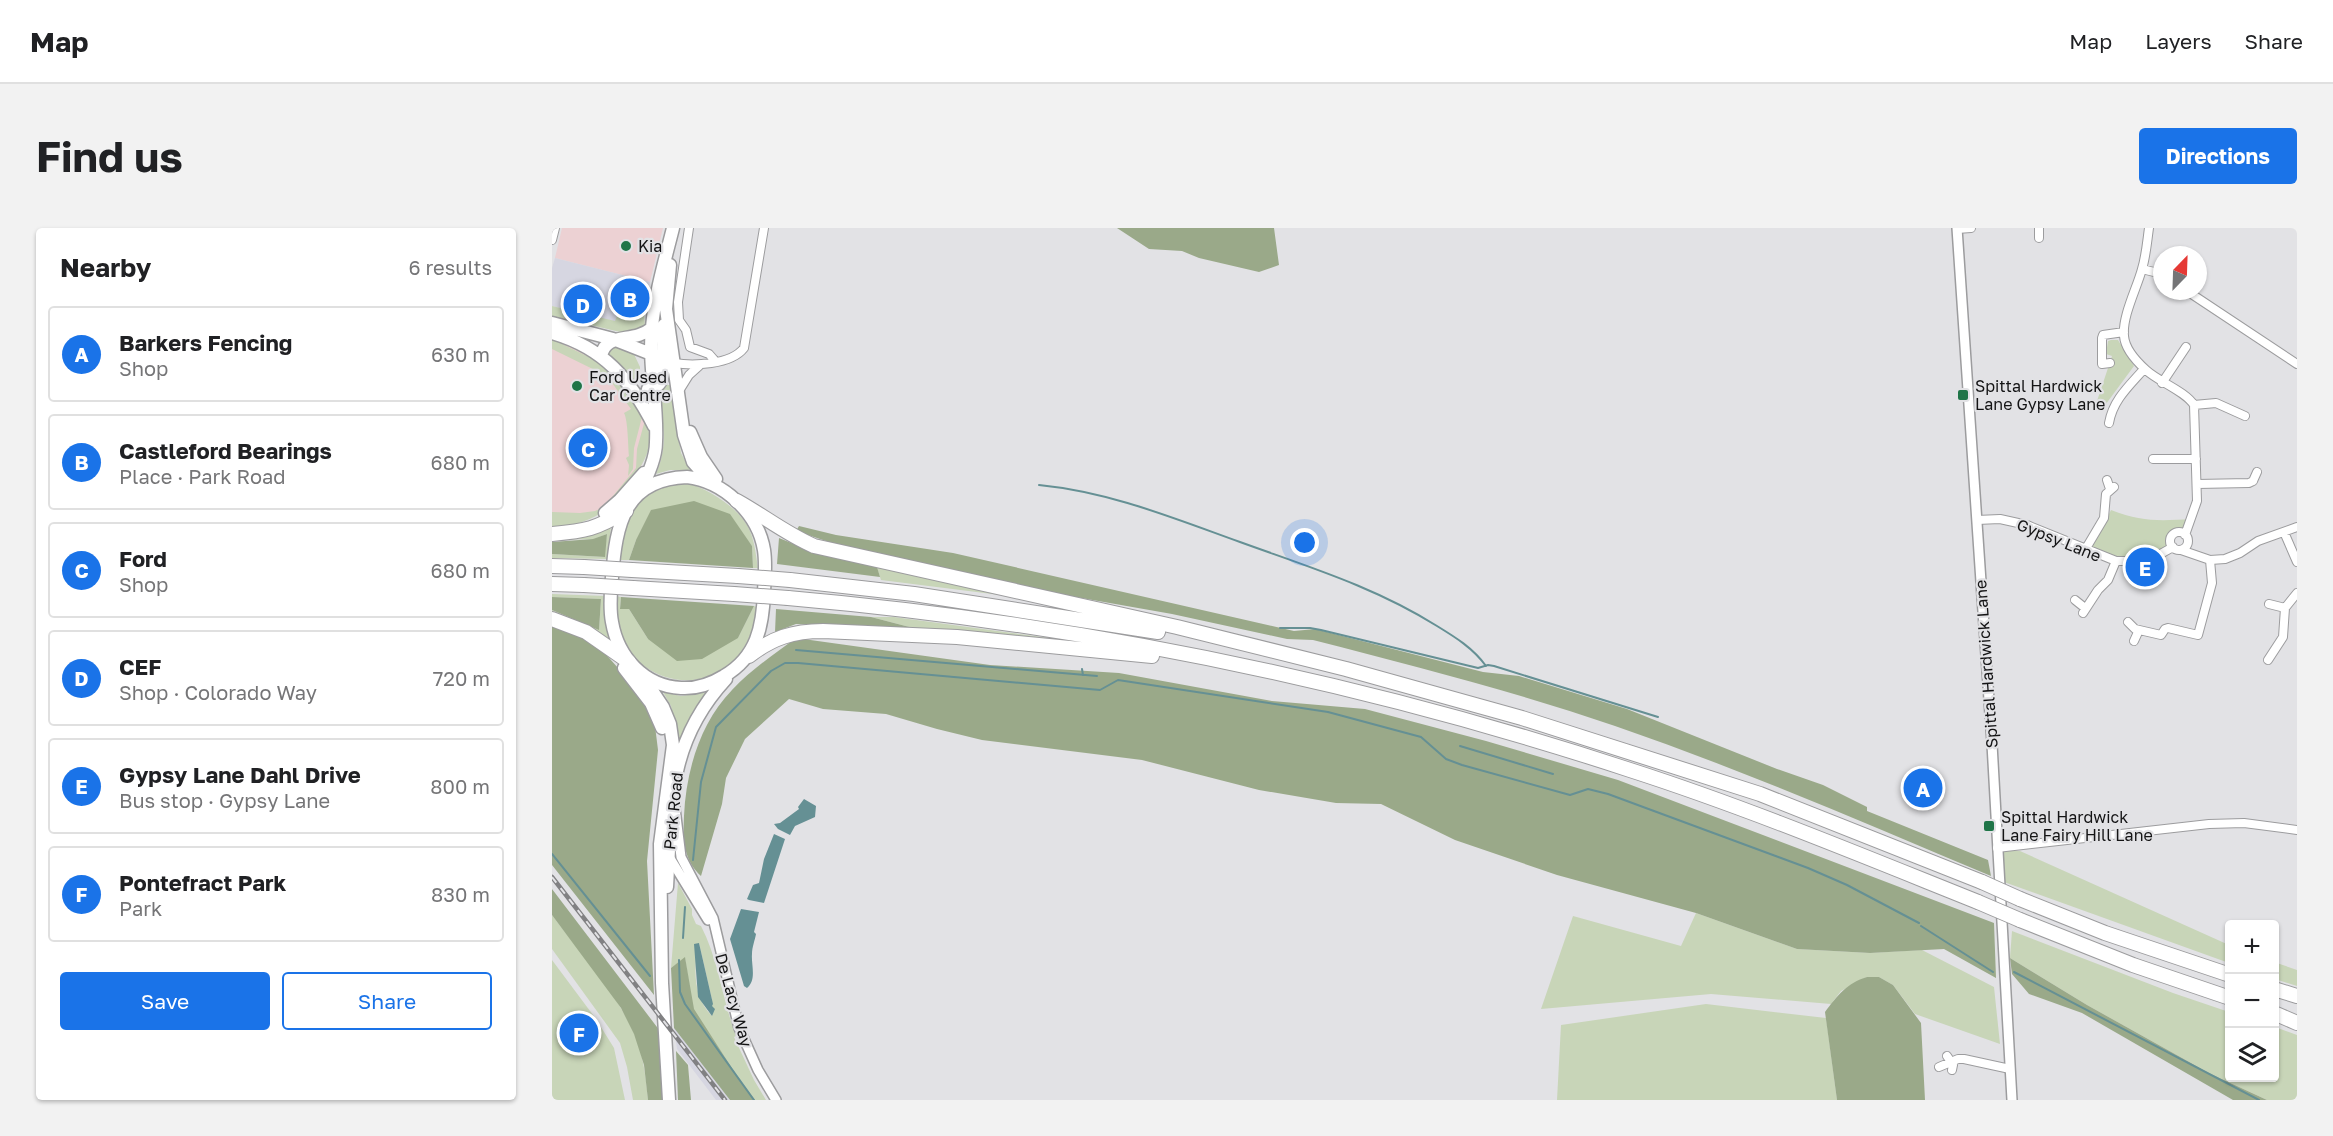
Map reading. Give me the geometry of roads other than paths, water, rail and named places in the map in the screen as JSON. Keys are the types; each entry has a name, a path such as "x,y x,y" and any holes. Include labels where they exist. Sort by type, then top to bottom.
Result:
{"highway":[{"path":"737,501 792,537 814,546 1177,627 1428,691 1639,754 1760,795 2105,933 2226,974"},
{"path":"555,533 581,532 595,528 626,511"},
{"path":"555,533 586,523 604,513"},
{"path":"552,566 790,580 926,595 1258,649"},
{"path":"552,584 788,598 970,617 1090,636 1250,667 1428,710 1630,770 1770,819 2020,920 2225,997"},
{"path":"552,619 586,632 629,662"},
{"path":"749,656 777,638 802,631 823,631 957,637 1250,667"},
{"path":"2279,991 2297,996"},
{"path":"2279,1013 2297,1018"},
{"path":"2279,1014 2297,1023"}],"main road":[{"path":"673,228 661,274 652,328 662,358 679,392 687,450 699,470 712,483 737,501 756,528 765,558 763,615 758,638 749,656 733,671 708,684 694,688 667,686 640,674 629,662 616,640 610,604 617,532 652,463 656,442 652,389 662,358 673,228"},
{"path":"552,323 613,339 662,358"},
{"path":"601,356 604,347 613,339 638,337 652,328"},
{"path":"552,333 569,338 601,356 630,384 655,428"},
{"path":"630,384 652,389"},
{"path":"682,414 701,457 725,492"},
{"path":"604,513 620,500 652,463"},
{"path":"636,497 655,483 673,478 693,478 712,483"},
{"path":"603,643 638,686 658,716 672,774"},
{"name":"Park Road","path":"669,1100 662,983 660,844 672,774 699,714 711,695 733,671"},
{"name":"Park Road","path":"640,674 659,698 670,724 673,745 673,792 666,921 663,930"}],"street":[{"path":"552,240 555,228"},
{"path":"689,228 678,302 680,320 686,330 690,347 710,354 716,362"},
{"path":"662,358 700,365 740,353 744,348 764,228"},
{"path":"1957,229 1971,228"},
{"path":"2039,228 2039,238"},
{"path":"2150,228 2124,338 2129,351 2144,369 2162,383 2184,395 2193,405 2197,501 2189,524 2182,533 2171,536 2170,541 2173,547 2184,547 2210,560 2240,553 2258,541 2297,527"},
{"name":"Spittal Hardwick Lane","path":"1957,229 2012,1100"},
{"path":"2142,269 2153,272"},
{"path":"2201,300 2297,364"},
{"path":"2110,363 2102,364 2103,335 2124,332"},
{"path":"2162,383 2186,347"},
{"path":"679,392 689,375 700,365"},
{"path":"2109,423 2111,410 2119,397 2144,369"},
{"path":"2193,405 2216,403 2245,416"},
{"path":"2153,459 2196,459"},
{"path":"2197,484 2256,484 2257,472"},
{"path":"2085,550 2103,518 2104,498 2112,488 2107,480"},
{"name":"Gypsy Lane","path":"1977,520 2013,521 2039,529 2116,561 2148,561 2173,547"},
{"path":"2284,532 2297,562"},
{"path":"2182,533 2188,539 2184,547"},
{"path":"2128,622 2139,630 2161,635 2168,628 2198,635 2212,583 2210,560"},
{"path":"2075,600 2084,610 2098,590 2109,580 2116,561"},
{"path":"2268,660 2283,637 2285,608 2297,593"},
{"path":"2269,604 2285,608"},
{"path":"2134,641 2139,630"},
{"name":"De Lacy Way","path":"673,792 681,857 712,918 739,1028 758,1070 776,1100"},
{"path":"1997,848 2209,824 2244,823 2297,830"},
{"name":"De Lacy Way","path":"660,844 714,929"},
{"path":"1940,1067 1964,1059 2010,1070"}],"water":[{"path":"804,799 816,806 815,817 795,826 790,835 778,829 774,824 780,823 799,809"},
{"path":"774,834 785,839 764,903 749,900 747,899 753,885 759,883 764,859"},
{"path":"741,909 759,912 752,951 753,977 747,988 744,986 730,939"},
{"path":"699,943 712,1006 715,1009 712,1016 698,997 694,944"}],"waterway":[{"path":"1039,485 1091,493 1141,507 1366,589 1437,626 1470,648 1486,666"},
{"path":"1280,628 1310,628 1478,668 1494,666 1658,717"},
{"path":"796,650 1097,676"},
{"path":"693,860 701,782 716,727 771,671 785,663 798,663 1100,690 1118,680 1328,712 1421,737 1446,759 1462,765 1570,795 1588,789 1608,794 1808,868 1847,885 1919,923"},
{"path":"1082,669 1083,675"},
{"path":"1460,746 1553,774"},
{"path":"552,854 650,976"},
{"path":"683,938 685,907"},
{"path":"1921,926 1993,972"},
{"path":"679,960 680,992 685,1004 754,1100"},
{"path":"2014,972 2259,1100"}],"railway":[{"path":"552,877 725,1100"}],"place":[{"name":"Kia","path":"626,246"},
{"name":"Castleford Bearings","path":"630,298"},
{"name":"CEF","path":"583,304"},
{"name":"Ford Used Car Centre","path":"577,386"},
{"name":"Spittal Hardwick Lane Gypsy Lane","path":"1963,395"},
{"name":"Ford","path":"588,448"},
{"name":"Gypsy Lane Dahl Drive","path":"2145,567"},
{"name":"Barkers Fencing","path":"1923,788"},
{"name":"Spittal Hardwick Lane Fairy Hill Lane","path":"1989,826"},
{"name":"Pontefract Park","path":"579,1033"}]}
